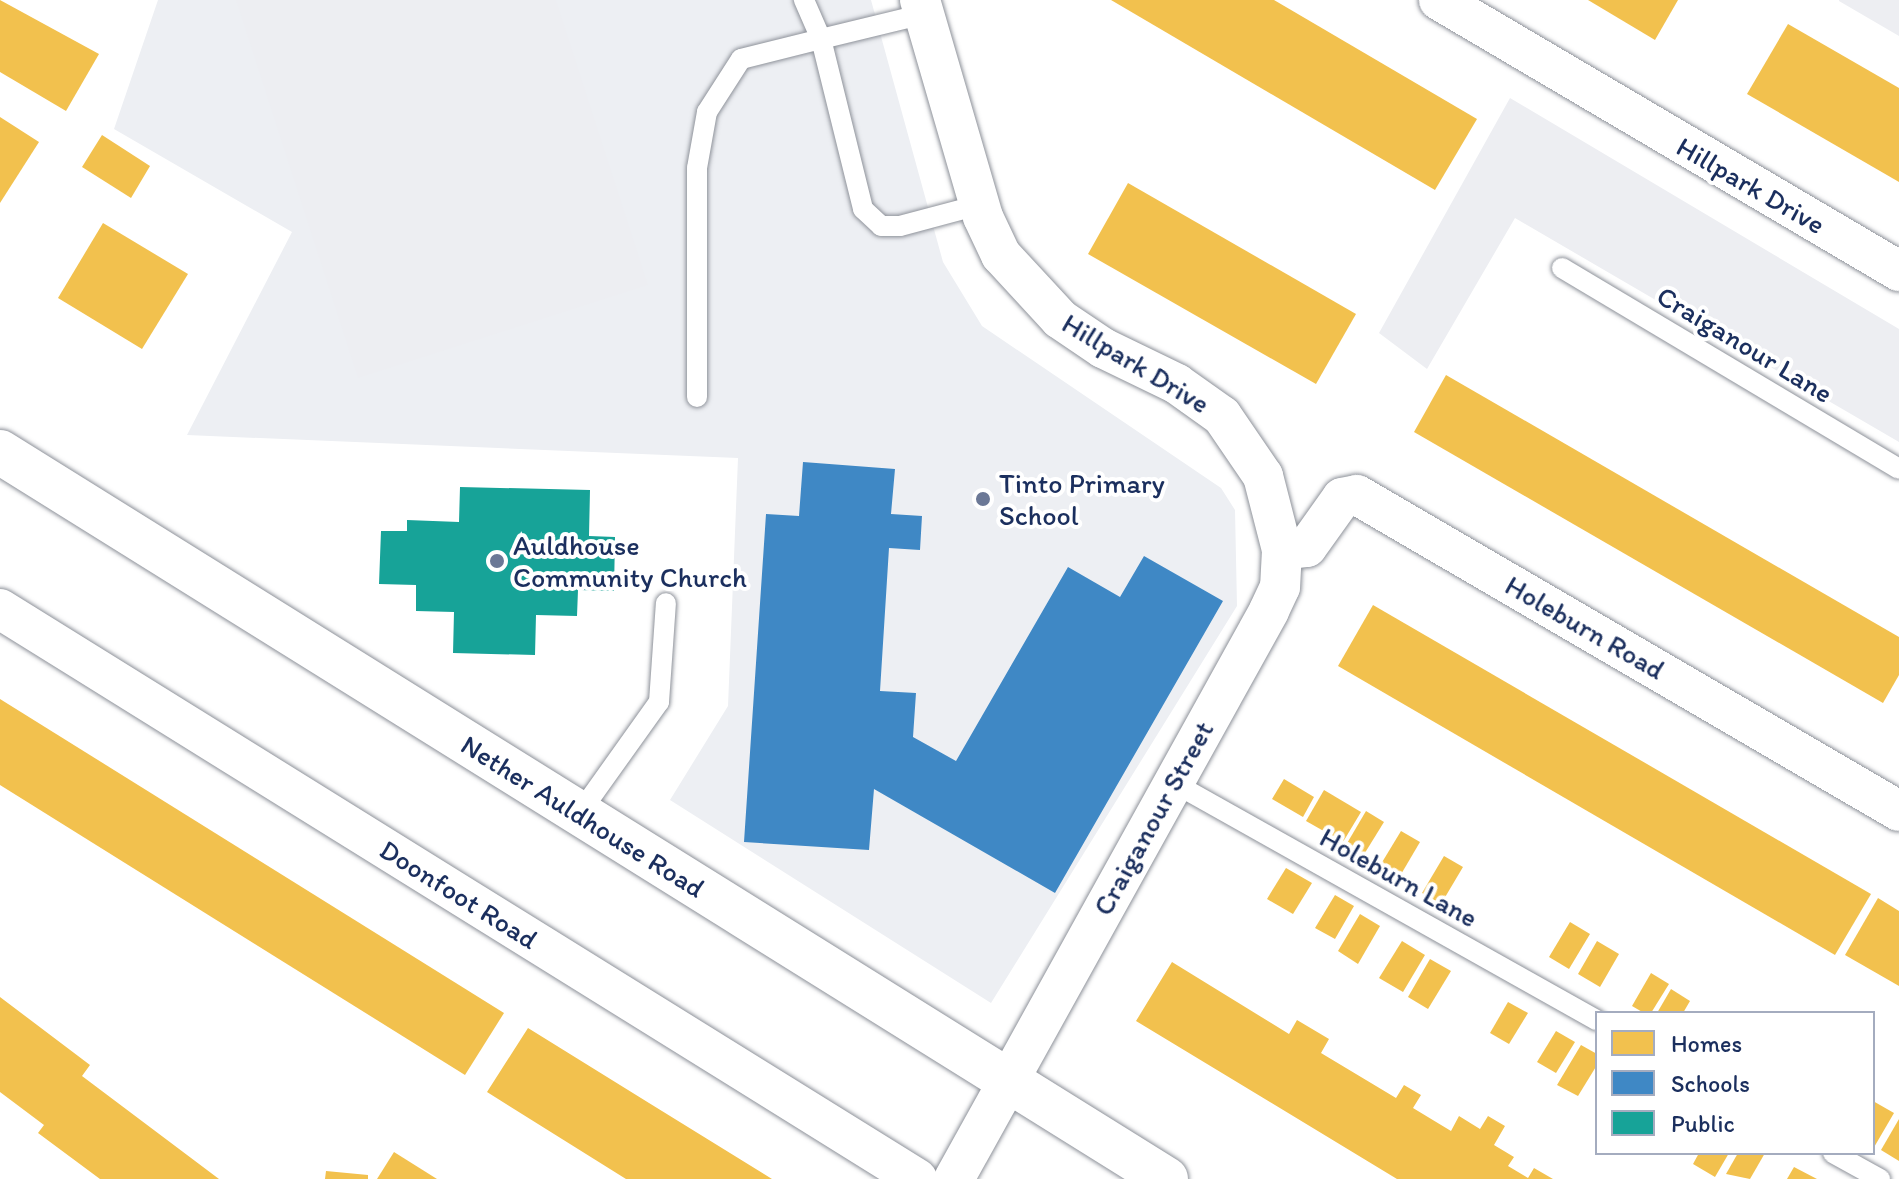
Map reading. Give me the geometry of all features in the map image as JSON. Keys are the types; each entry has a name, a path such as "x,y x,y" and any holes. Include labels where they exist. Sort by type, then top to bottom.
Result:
{"main road":[{"name":"Nether Auldhouse Road","path":"0,452 1166,1179"}],"street":[{"name":"Hillpark Drive","path":"1439,0 1899,271"},
{"name":"Hillpark Drive","path":"922,7 979,205 1001,255 1060,319 1103,348 1177,384 1222,416 1263,476 1282,550"},
{"name":"Holeburn Road","path":"1282,550 1307,547 1342,498 1357,495 1899,811"},
{"name":"Craiganour Street","path":"954,1179 1269,611 1280,587 1282,550"},
{"name":"Doonfoot Road","path":"0,609 917,1179"}],"lane":[{"path":"804,0 821,39 863,209 881,226 900,226 979,205"},
{"path":"697,397 697,168 707,112 741,59 821,39 922,7"},
{"name":"Craiganour Lane","path":"1562,268 1899,469"},
{"path":"579,814 659,702 666,603"},
{"name":"Holeburn Lane","path":"1174,783 1595,1019"},
{"path":"1837,1155 1880,1179"}],"shaded area":[{"name":"Tinto Primary School","path":"158,0 871,0 943,262 982,326 1221,488 1235,510 1237,606 991,1003 670,800 728,706 738,458 187,435 292,232 114,129"},
{"path":"236,0 556,0 648,285 358,378"},
{"path":"1839,0 1899,0 1899,36 1839,1"},
{"path":"1510,98 1899,329 1899,442 1515,218 1427,369 1379,333"}],"building: Homes":[{"path":"0,0 99,54 66,111 0,72"},
{"path":"1111,0 1274,0 1477,119 1435,190"},
{"path":"1588,0 1678,0 1655,40"},
{"path":"1788,24 1899,88 1899,182 1747,94"},
{"path":"0,117 39,142 0,203"},
{"path":"102,135 150,166 131,198 82,167"},
{"path":"1128,183 1356,314 1316,384 1088,254"},
{"path":"103,223 188,274 142,349 58,298"},
{"path":"1446,375 1899,637 1899,675 1883,703 1414,432"},
{"path":"1373,605 1871,894 1835,955 1338,666"},
{"path":"0,699 504,1013 465,1075 0,785"},
{"path":"1284,779 1314,797 1303,817 1272,799"},
{"path":"1324,790 1361,812 1343,842 1306,821"},
{"path":"1366,811 1384,822 1363,856 1346,845"},
{"path":"1401,831 1420,842 1400,876 1381,864"},
{"path":"1444,856 1463,867 1441,904 1422,893"},
{"path":"1286,868 1312,883 1293,914 1267,899"},
{"path":"1335,895 1354,906 1335,939 1315,928"},
{"path":"1878,898 1899,911 1899,986 1845,955"},
{"path":"1360,914 1380,926 1358,964 1338,951"},
{"path":"1570,922 1590,934 1569,969 1549,957"},
{"path":"1402,941 1425,955 1403,992 1379,978"},
{"path":"1597,941 1619,954 1600,987 1578,974"},
{"path":"1430,959 1451,971 1428,1009 1408,997"},
{"path":"1172,962 1289,1034 1297,1020 1329,1039 1321,1053 1396,1098 1404,1085 1421,1095 1413,1108 1451,1131 1459,1116 1480,1129 1488,1116 1505,1126 1494,1145 1514,1157 1508,1166 1528,1178 1534,1168 1553,1179 1397,1179 1136,1021"},
{"path":"1651,973 1669,984 1652,1011 1641,1011 1632,1006"},
{"path":"1671,989 1690,1001 1684,1011 1658,1011"},
{"path":"0,997 90,1065 82,1076 219,1179 100,1179 38,1133 44,1125 0,1092"},
{"path":"1508,1002 1528,1013 1509,1044 1490,1033"},
{"path":"528,1028 772,1179 626,1179 487,1092"},
{"path":"1556,1031 1575,1042 1556,1073 1537,1062"},
{"path":"1581,1045 1595,1053 1595,1068 1578,1096 1557,1085"},
{"path":"1875,1102 1894,1113 1875,1146"},
{"path":"1899,1119 1899,1161 1881,1150"},
{"path":"394,1152 437,1179 377,1179"},
{"path":"1698,1155 1728,1155 1715,1177 1693,1164"},
{"path":"1737,1155 1764,1155 1750,1179 1726,1174"},
{"path":"1794,1167 1817,1179 1787,1179"},
{"path":"326,1171 368,1175 368,1179 325,1179"}],"building: Schools":[{"name":"Tinto Primary School","path":"803,462 895,469 891,514 922,516 920,550 889,548 880,691 916,693 913,737 956,761 1068,567 1120,597 1144,556 1223,601 1055,893 874,789 869,850 744,842 766,514 799,516"}],"building: Public":[{"name":"Auldhouse Community Church","path":"460,487 590,490 589,536 615,537 614,591 578,590 577,616 536,615 535,655 453,653 454,612 416,611 416,585 379,584 381,531 407,531 407,520 459,522"}],"place":[{"name":"Tinto Primary School","path":"983,499"},
{"name":"Auldhouse Community Church","path":"497,561"}]}
